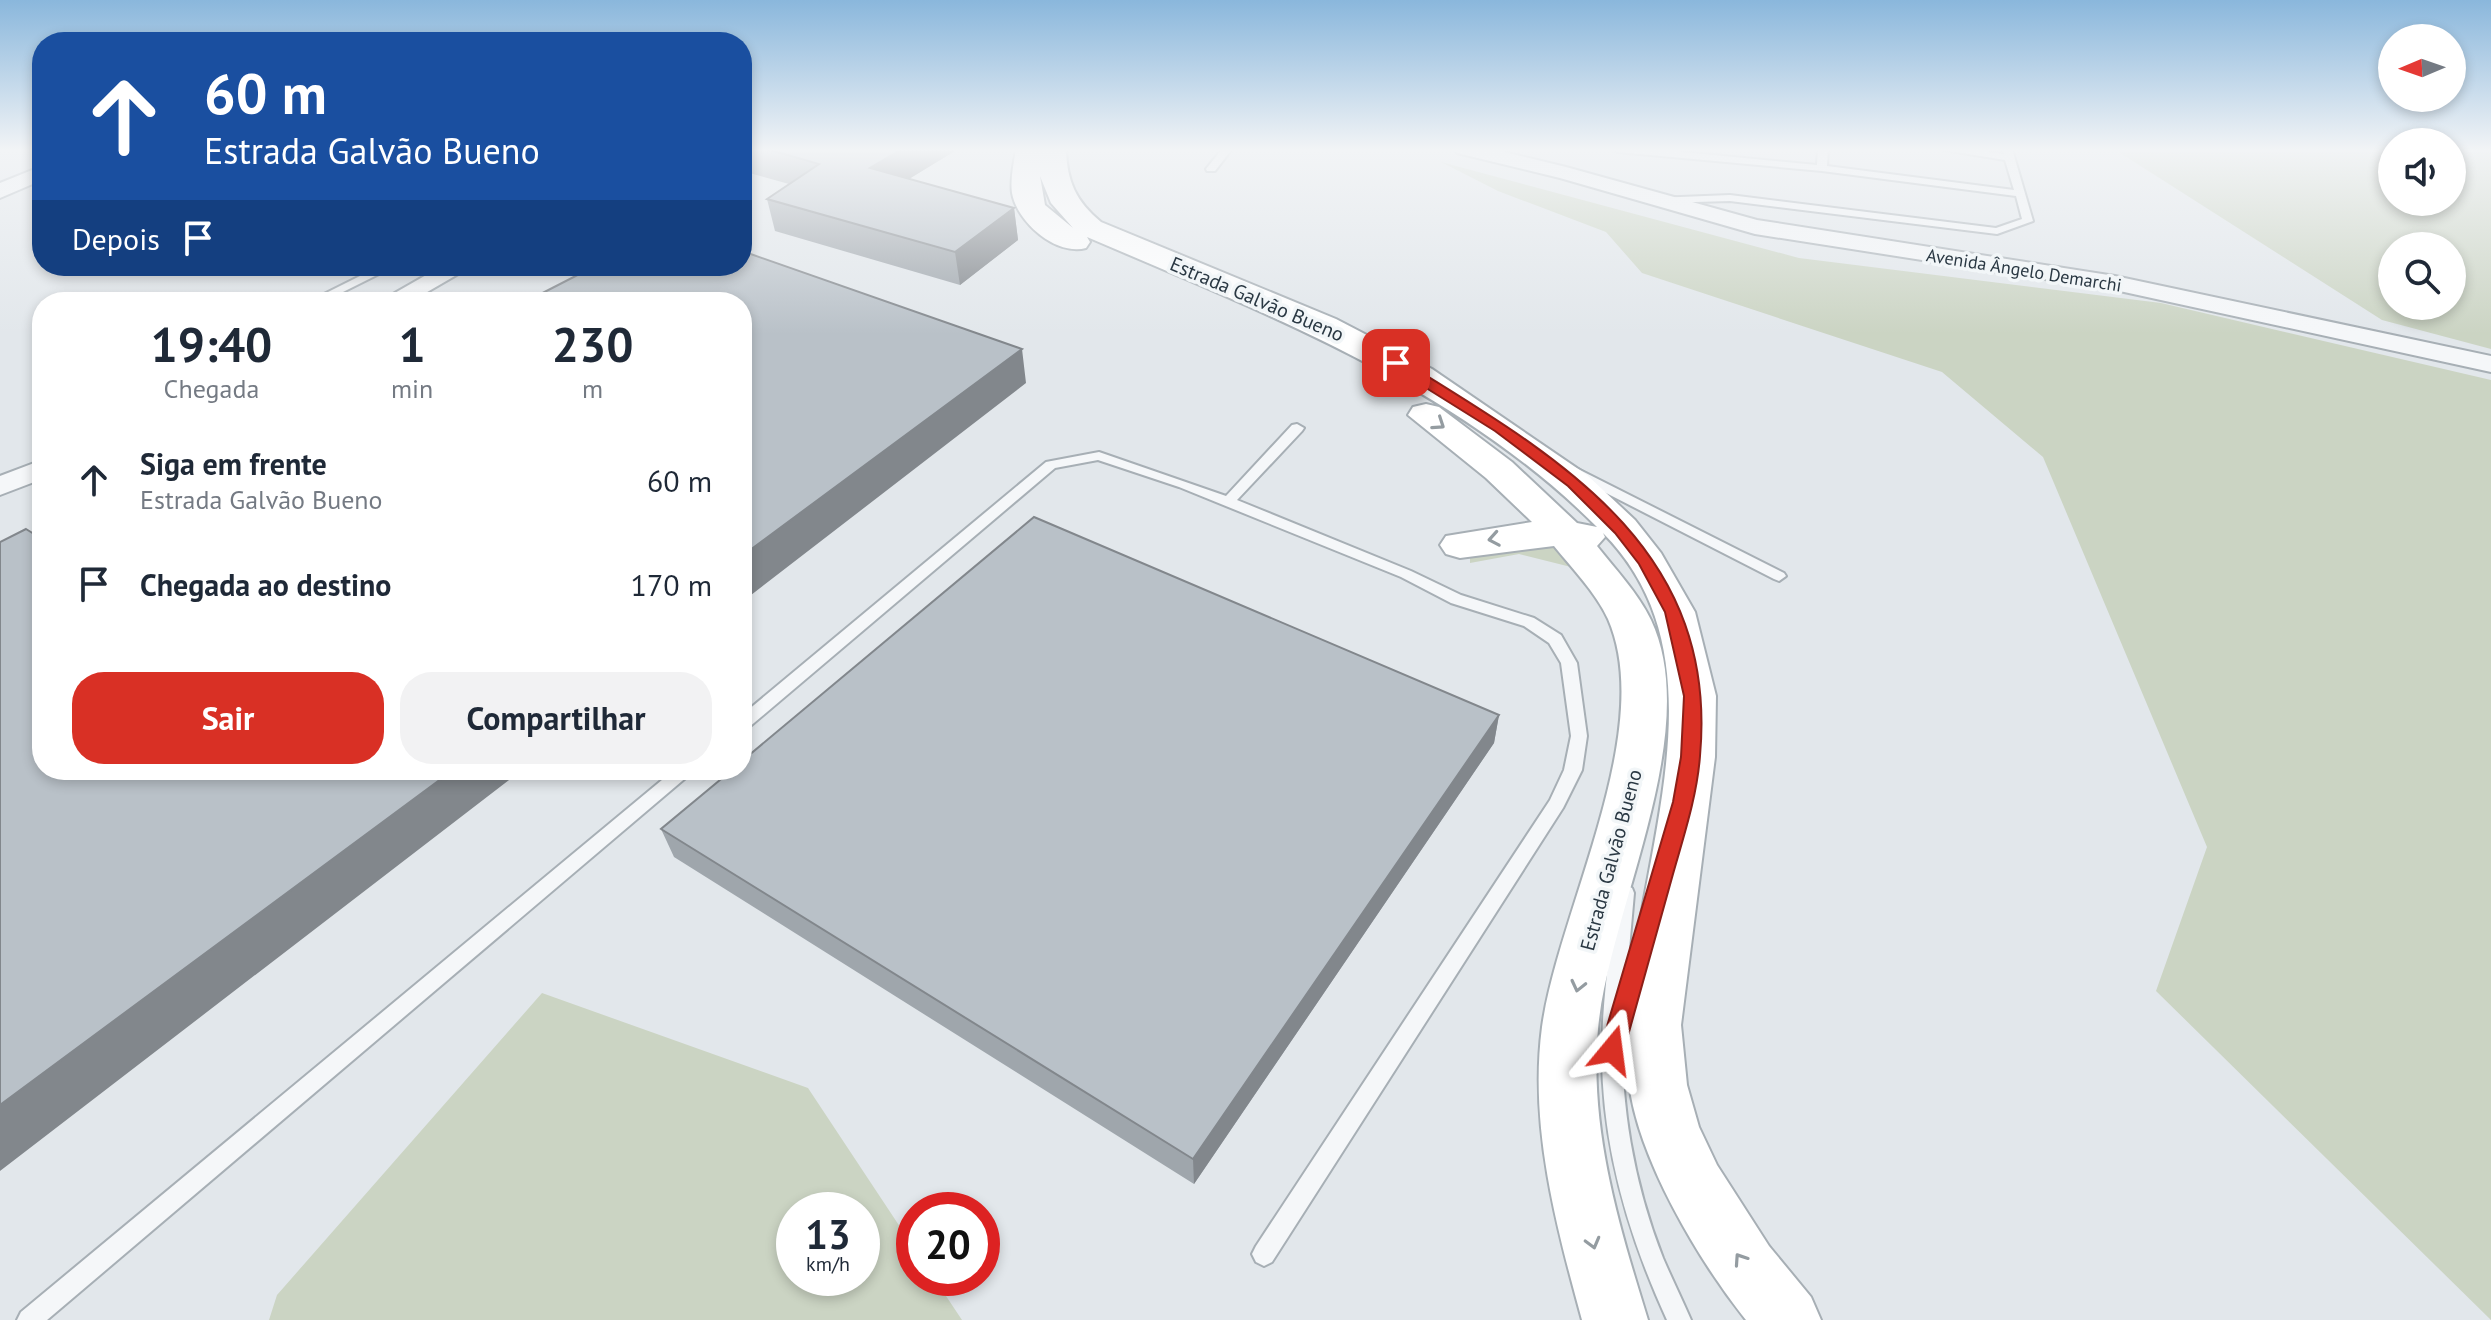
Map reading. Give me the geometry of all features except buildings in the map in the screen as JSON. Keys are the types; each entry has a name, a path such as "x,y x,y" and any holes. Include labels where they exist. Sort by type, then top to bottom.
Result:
{"main road":[{"name":"Estrada Galvão Bueno","path":"1031,211 1099,255 1229,308 1364,373 1472,446 1542,507 1620,604 1631,625 1644,703 1635,776 1578,985 1570,1027 1567,1086 1571,1145 1582,1203 1615,1320"},
{"name":"Estrada Galvão Bueno","path":"1069,211 1091,228 1324,326 1420,376 1574,483 1621,529 1647,562 1674,612 1693,696 1691,757 1653,1025 1658,1085 1670,1130 1695,1186 1746,1269 1788,1320"},
{"path":"1460,545 1523,534 1564,533 1588,538 1605,547 1625,570 1656,643 1665,729 1683,802"}],"street":[{"name":"Avenida Ângelo Demarchi","path":"1695,211 1755,227 2115,283 2491,364"},
{"path":"410,292 441,276"},
{"path":"0,486 32,473"}],"lane":[{"path":"1832,211 1997,231 2028,221 2026,211"},
{"path":"335,292 368,276"},
{"path":"1228,502 1297,428"},
{"path":"1532,453 1779,576"},
{"path":"752,716 1051,465 1099,456 1228,502 1406,574 1456,599 1529,622 1555,639 1569,663 1579,736 1573,770 1557,803 1264,1254"},
{"path":"1635,776 1612,1050 1616,1122 1624,1170 1638,1222 1679,1320"},
{"path":"29,1320 674,780"},
{"path":"1612,1050 1683,802"}],"green space":[{"path":"1550,211 1622,211 1799,258 2161,303 2491,380 2491,1320 2156,991 2207,847 2043,457 1942,372 1642,273 1606,232"},
{"path":"2211,211 2378,211 2378,216 2466,216 2466,211 2491,211 2491,349 2382,320 2466,320 2466,232 2378,232 2378,317"},
{"path":"1548,544 1571,567 1519,554 1470,563 1470,556"},
{"path":"542,993 808,1088 877,1192 776,1192 776,1296 880,1296 880,1197 896,1221 896,1296 946,1296 962,1320 269,1320 277,1295"}],"route":[{"path":"1396,363 1500,428 1574,483 1621,529 1647,562 1674,612 1693,696 1691,757 1683,802 1612,1050"}]}
